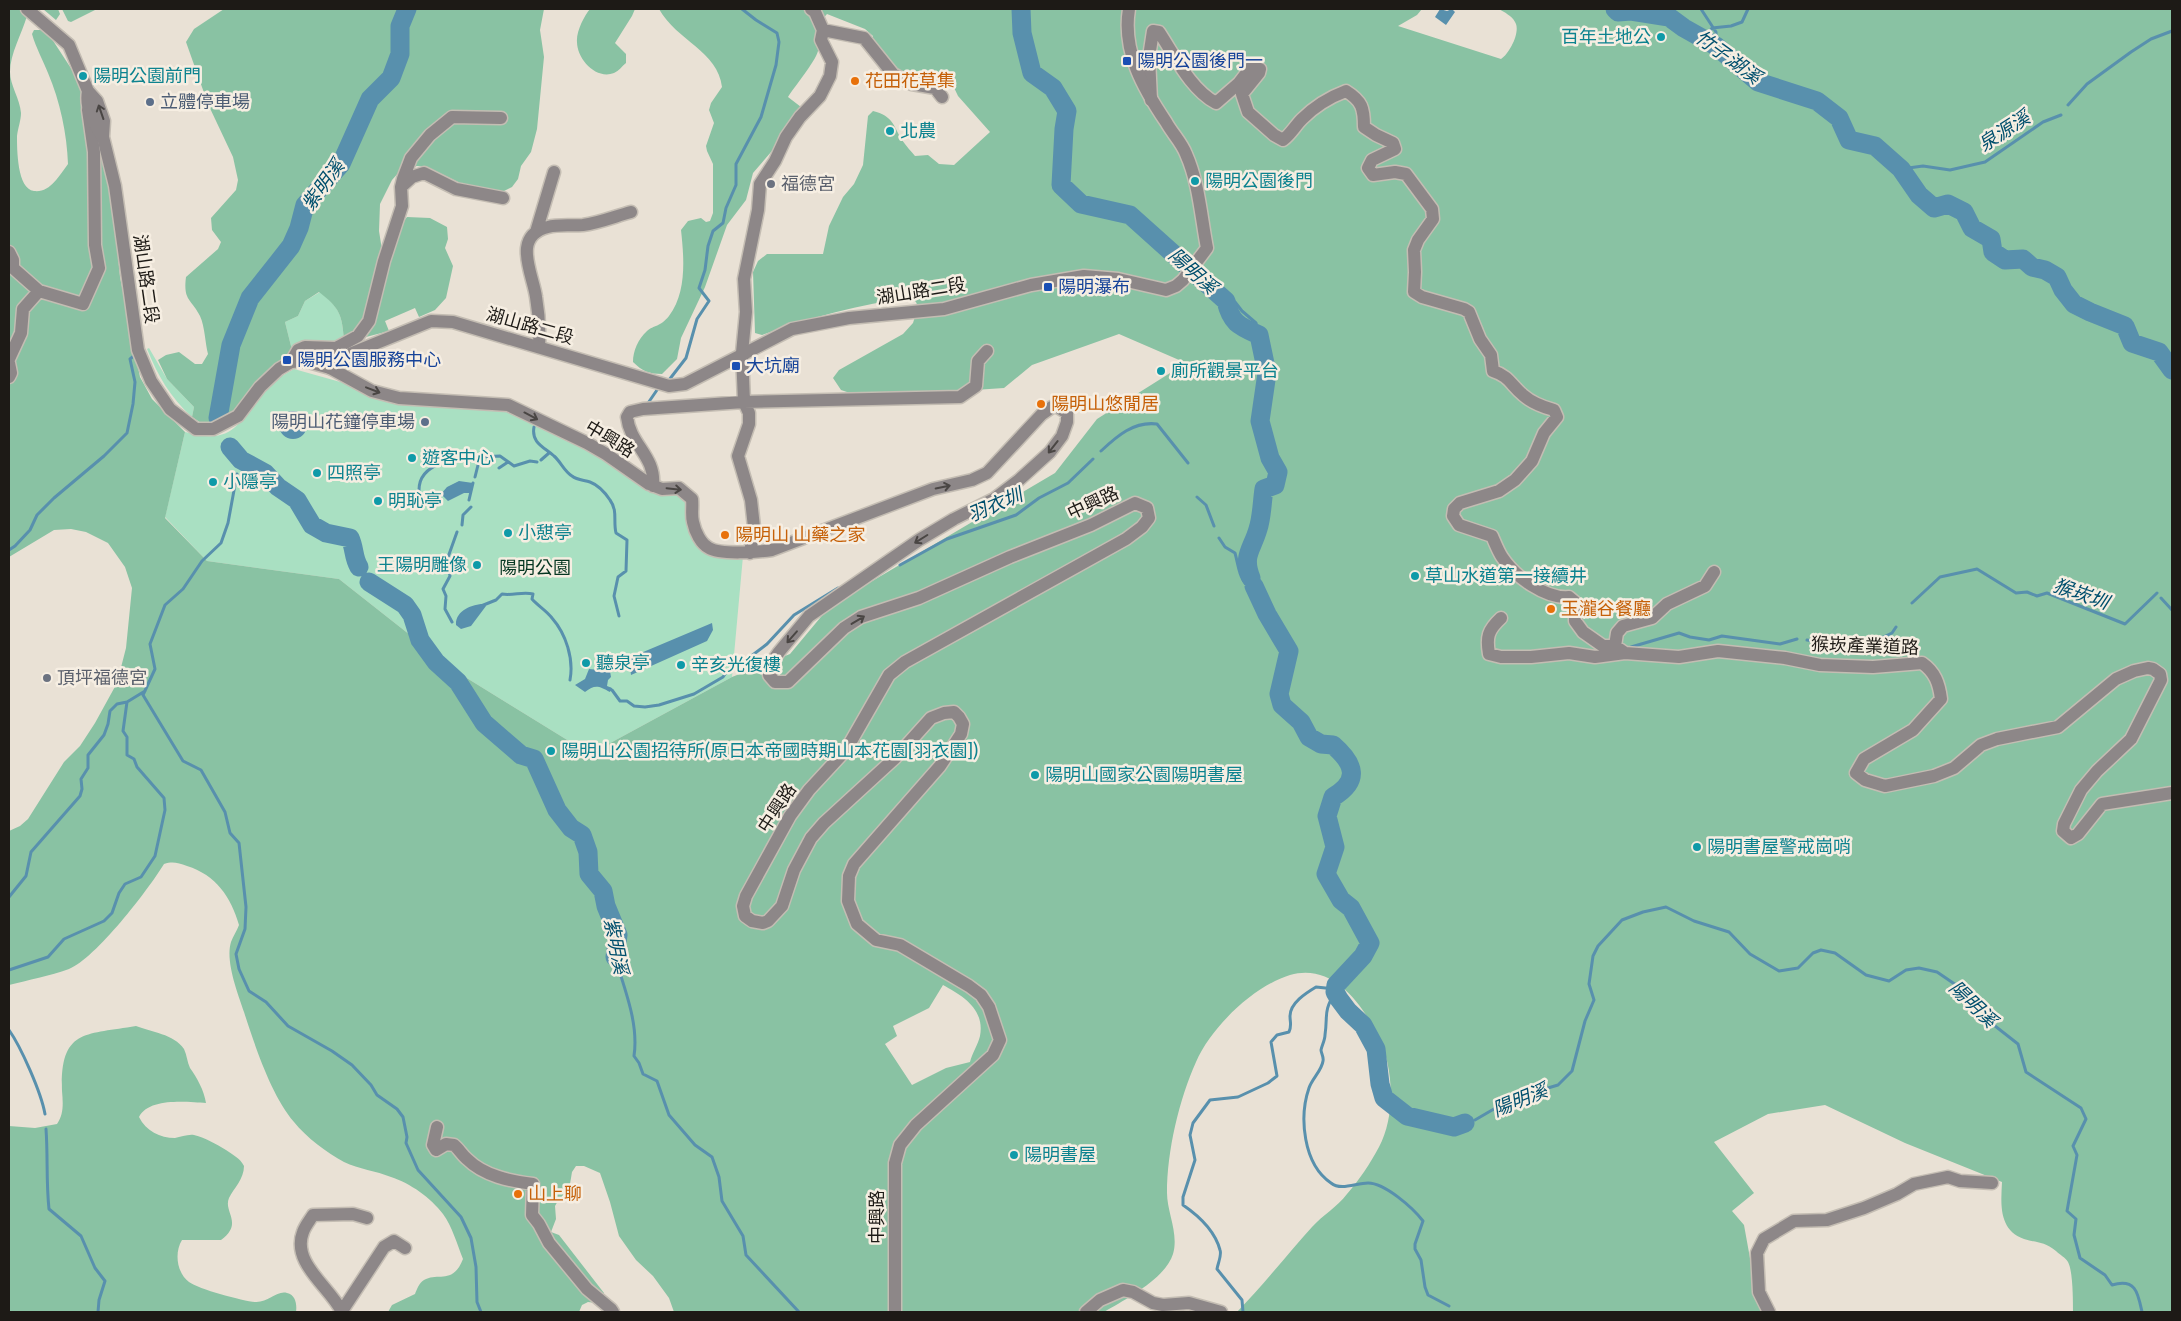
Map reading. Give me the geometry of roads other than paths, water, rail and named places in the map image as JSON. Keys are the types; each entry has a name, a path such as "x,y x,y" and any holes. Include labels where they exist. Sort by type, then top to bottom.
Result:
{"street":[{"path":"27,9 69,45 88,91"},
{"path":"750,553 754,527 751,500 738,456 749,424 749,412 744,402 742,353 746,312 744,279 758,210 760,184 775,161 786,137 800,117 820,96 830,76 832,62 821,40 823,30 815,12 811,9"},
{"path":"1129,9 1129,37 1133,66 1150,100"},
{"path":"823,30 864,38 893,74 912,84 935,88 942,97"},
{"name":"猴崁產業道路","path":"1150,100 1149,57 1153,31 1159,32 1197,89 1208,99 1216,103 1240,82 1252,66 1260,69 1259,73 1242,94 1248,112 1274,136 1283,140 1290,135 1302,119 1332,97 1346,91 1359,99 1364,113 1364,127 1393,143 1395,149 1372,160 1368,168 1370,173 1373,175 1395,172 1406,174 1432,209 1433,219 1418,240 1414,250 1414,292 1422,297 1469,312 1480,339 1491,355 1492,371 1504,375 1523,396 1541,406 1554,410 1557,417 1544,433 1532,461 1515,480 1499,490 1460,503 1454,509 1453,516 1459,525 1492,536 1502,558 1535,588 1559,598 1569,597 1575,602 1576,621 1583,632 1590,637 1604,646 1679,657 1718,651 1785,658 1820,665 1864,666 1922,662 1932,670 1940,688 1941,699 1913,730 1864,759 1856,773 1865,780 1885,786 1925,778 1954,768 1982,745 1997,739 2058,727 2116,679 2134,672 2153,668 2160,674 2162,680 2131,739 2097,771 2081,790 2064,824 2063,831 2071,838 2078,834 2102,804 2172,793"},
{"name":"湖山路二段","path":"88,91 86,101 94,124 103,136"},
{"name":"湖山路二段","path":"88,91 97,101 104,121 103,136 115,186 138,350 150,381 170,408 196,428 206,430 220,427 238,416 260,387 279,369 291,362 298,350 305,347 336,348 358,336 369,321 384,261 402,206 401,187 411,158 430,135 452,117 501,118"},
{"name":"湖山路二段","path":"330,368 352,353 431,321 453,322 669,386 685,384 742,353 792,329 850,318 944,309 1031,285 1084,276 1118,279 1166,290 1176,286 1183,280 1207,248 1195,180 1186,153 1150,100"},
{"path":"9,252 13,260 13,268 39,291 83,304 99,268 95,245 94,152 88,122 88,106"},
{"path":"539,347 540,319 536,293 526,254 529,242 536,232 554,172"},
{"path":"401,187 412,177 424,173 456,189 503,198"},
{"path":"536,232 548,227 584,224 632,212"},
{"path":"9,359 21,333 23,309 39,291"},
{"path":"653,486 654,476 650,460 628,430 627,417 630,412 643,409 744,402 960,396 976,386 978,361 987,351"},
{"path":"291,362 305,361 330,368"},
{"path":"9,363 11,373 9,377"},
{"name":"中興路","path":"330,368 372,391 399,398 508,405 588,443 653,486 679,488 692,499 692,520 700,540 710,549 750,553 772,550 933,489 972,480 987,473 1042,414 1052,407 1058,407 1067,413 1067,422 1058,441 1050,452 1019,480 994,499 954,519 919,540 809,616 770,665 769,675 775,682 788,682 844,628 861,616 920,598 1010,557 1091,525 1135,503 1147,508 1149,518 1142,527 1126,539 905,662 889,675 846,750 809,790 790,816 746,896 743,906 745,916 752,921 763,923 768,921 782,906 798,864 811,838 824,822 895,758 931,718 944,713 954,712 963,724 961,734 940,766 854,864 849,876 848,901 857,924 876,940 900,945 981,995 993,1014 1000,1040 993,1055 916,1124 900,1145 895,1162 895,1312"},
{"path":"1501,618 1491,628 1486,638 1489,654 1501,657 1531,657 1569,653 1595,657 1620,649 1617,633 1623,626 1652,618 1667,604 1705,586 1714,572"},
{"path":"437,1127 433,1145 436,1150 446,1144 454,1145 466,1159 486,1172 505,1180 533,1184 532,1215 540,1224 549,1243 587,1289 613,1312"},
{"path":"1769,1312 1760,1292 1757,1253 1764,1239 1794,1221 1827,1220 1898,1194 1914,1184 1948,1176 1960,1181 1992,1183"},
{"path":"366,1218 353,1214 313,1215 303,1231 301,1241 306,1263 342,1311 384,1248 394,1241 405,1248"},
{"path":"1086,1312 1100,1300 1123,1290 1133,1292 1153,1304 1189,1303 1221,1312"}],"water":[{"path":"1440,9 1447,11 1452,9 1455,12 1446,25 1435,17"},
{"path":"293,411 303,415 307,425 303,435 293,439 283,435 279,425 283,415"},
{"path":"459,481 473,483 470,493 464,493 448,501 441,494 447,487"},
{"path":"484,604 486,606 471,626 461,629 456,625 458,616 465,609 474,605"},
{"path":"712,623 713,630 707,641 631,675 629,658"},
{"path":"589,669 610,671 611,677 608,680 607,686 612,688 610,692 597,687 585,692 575,685 585,679"}],"waterway":[{"name":"紫明溪","path":"218,418 231,345 250,298 291,246 299,228 305,205 341,164 370,99 391,78 400,54 400,26 407,9"},
{"path":"669,380 686,358 697,319 709,301 699,288 705,270 708,246 713,231 723,223 726,208 736,185 736,164 761,117 776,65 779,42 777,33 742,9"},
{"name":"陽明溪","path":"1021,9 1022,33 1032,73 1053,88 1067,111 1064,129 1061,185 1081,204 1130,215 1226,301 1230,314 1237,323 1259,335 1267,373 1260,421 1270,458 1278,472 1275,485 1264,489 1259,524 1247,564 1251,578"},
{"name":"竹子湖溪","path":"1615,9 1618,12 1631,11 1669,17 1716,46 1758,82 1817,101 1839,118 1849,140 1875,146 1901,169 1919,195 1934,208 1948,204 1964,212 1972,228 1991,239 1993,252 2005,260 2023,259 2032,267 2045,270 2057,277 2063,290 2074,304 2125,326 2132,343 2159,352 2172,370"},
{"path":"1701,9 1716,32 1716,46"},
{"path":"1705,39 1712,28 1731,26 1742,22 1748,9"},
{"name":"泉源溪","path":"2068,105 2087,84 2131,52 2151,39 2172,31"},
{"name":"泉源溪","path":"1901,169 1923,166 1950,170 1985,162 2043,122 2061,115"},
{"path":"1226,301 1235,302 1256,323 1259,335"},
{"path":"9,550 30,530 37,515 54,498 104,456 127,433 135,382 130,359 135,355"},
{"path":"646,406 657,390"},
{"name":"羽衣圳","path":"1101,451 1113,440 1133,427 1157,424 1188,463"},
{"path":"534,427 536,441 556,458 567,472 576,478 596,485 604,492 612,504 615,512 616,533 627,540 626,571 618,577 614,596 619,616"},
{"name":"紫明溪","path":"230,447 241,460 265,473 278,487 297,500 312,525 326,533 350,538 359,567"},
{"path":"541,460 549,453"},
{"path":"475,477 480,457 500,456 514,466 530,461 537,462"},
{"path":"419,490 421,480 432,467 441,463 480,457"},
{"name":"羽衣圳","path":"900,565 947,539 1016,515 1039,498 1068,483 1093,459"},
{"path":"499,468 508,462"},
{"path":"237,474 228,523 221,543 202,561 183,589 165,605 150,644 155,669 143,695 183,761 201,770 225,812 230,833 239,843 246,907 245,929 236,954 239,969 249,991 266,1002 288,1026 332,1051 352,1065 371,1085 377,1095 397,1109 403,1117 407,1137 406,1143 418,1170 461,1217 471,1238 476,1267 477,1302 481,1312"},
{"path":"469,500 473,483"},
{"name":"羽衣圳","path":"1197,497 1206,505 1214,526"},
{"path":"462,525 463,515 471,507"},
{"path":"452,622 445,609 446,596 443,589 450,576 447,560 457,532"},
{"name":"羽衣圳","path":"1219,538 1225,547 1235,553 1243,581 1259,593"},
{"name":"猴崁圳","path":"1912,603 1940,577 1977,569 2016,593 2027,592 2037,596 2047,593 2125,624 2157,593"},
{"name":"紫明溪","path":"369,582 405,605 412,615 420,640 436,662 458,682 484,723 521,755 534,759 557,810 571,828 582,835 588,852 589,874 603,891 606,906 618,935 615,957"},
{"name":"陽明溪","path":"1254,586 1267,614 1289,651 1279,694 1282,705 1301,722 1309,737 1321,744 1333,745 1350,766 1351,779 1342,791 1333,797 1327,816 1335,847 1326,874 1341,900 1351,908 1370,943 1363,956 1336,985 1335,992 1348,1011 1363,1025 1376,1049 1380,1084 1384,1098 1407,1116 1454,1127 1465,1123"},
{"name":"羽衣圳","path":"610,689 620,701 627,701 634,706 645,707 659,705 694,694 723,677 727,671 738,666 767,644 794,615 838,588"},
{"path":"481,606 496,600 502,594 533,594 532,599 557,624 565,639 570,655 570,680"},
{"name":"猴崁圳","path":"2161,598 2172,610"},
{"name":"猴崁圳","path":"1859,646 1862,647 1892,633 1896,627"},
{"path":"1631,647 1679,633 1709,640 1722,636 1780,644 1797,639"},
{"name":"猴崁圳","path":"1807,640 1824,643"},
{"path":"9,897 26,876 31,852 80,796 82,789 81,779 88,768 88,755 104,735 110,711 117,704 127,702 145,691"},
{"path":"9,970 48,957 64,939 104,921 112,913 119,893 125,884 141,877 155,856 165,810 164,798 137,767 134,759 127,755 127,737 123,731 127,702"},
{"name":"陽明溪","path":"1475,1120 1511,1099 1558,1085 1572,1071 1585,1021 1594,1000 1589,984 1593,956 1598,946 1622,920 1643,912 1666,907 1694,921 1729,932 1750,954 1779,971 1798,968 1813,953 1821,950 1835,953 1866,975 1889,981 1906,970 1919,968 1937,972 1959,987 1967,1004 2018,1044 2026,1072 2081,1108 2086,1119 2073,1146 2077,1155 2067,1211 2076,1219 2074,1235 2080,1258 2105,1275 2112,1285 2120,1283 2131,1285 2137,1293 2142,1312"},
{"name":"紫明溪","path":"615,957 633,1018 634,1056 643,1074 657,1081 669,1115 695,1145 712,1157 719,1177 722,1201 743,1236 746,1255 799,1312"},
{"path":"1243,1312 1242,1300 1217,1269 1220,1257 1218,1243 1200,1219 1183,1205 1183,1197 1195,1160 1190,1135 1193,1123 1210,1100 1238,1097 1268,1083 1277,1076 1271,1042 1277,1035 1289,1032 1291,1026 1290,1016 1293,1007 1299,999 1316,987 1335,989"},
{"path":"1335,992 1327,1013 1325,1037 1321,1050 1322,1064 1310,1085 1304,1112 1304,1126 1309,1152 1314,1164 1331,1183 1344,1187 1363,1183 1375,1184 1406,1203 1423,1221 1415,1249 1421,1260 1425,1287 1428,1295 1449,1306"},
{"path":"9,1030 30,1070 45,1114"},
{"path":"46,1129 49,1209 81,1236 95,1268 105,1281 99,1300 98,1312"}],"place":[{"name":"百年土地公","path":"1661,37"},
{"name":"陽明公園後門一","path":"1127,61"},
{"name":"陽明公園前門","path":"83,76"},
{"name":"花田花草集","path":"855,81"},
{"name":"立體停車場","path":"150,102"},
{"name":"北農","path":"890,131"},
{"name":"陽明公園後門","path":"1195,181"},
{"name":"福德宮","path":"771,184"},
{"name":"陽明瀑布","path":"1048,287"},
{"name":"陽明公園服務中心","path":"287,360"},
{"name":"大坑廟","path":"736,366"},
{"name":"廁所觀景平台","path":"1161,371"},
{"name":"陽明山悠閒居","path":"1041,404"},
{"name":"陽明山花鐘停車場","path":"425,422"},
{"name":"遊客中心","path":"412,458"},
{"name":"四照亭","path":"317,473"},
{"name":"小隱亭","path":"213,482"},
{"name":"明恥亭","path":"378,501"},
{"name":"小憇亭","path":"508,533"},
{"name":"陽明山 山藥之家","path":"725,535"},
{"name":"王陽明雕像","path":"477,565"},
{"name":"草山水道第一接續井","path":"1415,576"},
{"name":"玉瀧谷餐廳","path":"1551,609"},
{"name":"聽泉亭","path":"586,663"},
{"name":"辛亥光復樓","path":"681,665"},
{"name":"頂坪福德宮","path":"47,678"},
{"name":"陽明山公園招待所(原日本帝國時期山本花園[羽衣園])","path":"551,751"},
{"name":"陽明山國家公園陽明書屋","path":"1035,775"},
{"name":"陽明書屋警戒崗哨","path":"1697,847"},
{"name":"陽明書屋","path":"1014,1155"},
{"name":"山上聊","path":"518,1194"}],"park label":[{"name":"陽明公園","path":"535,568"}]}
